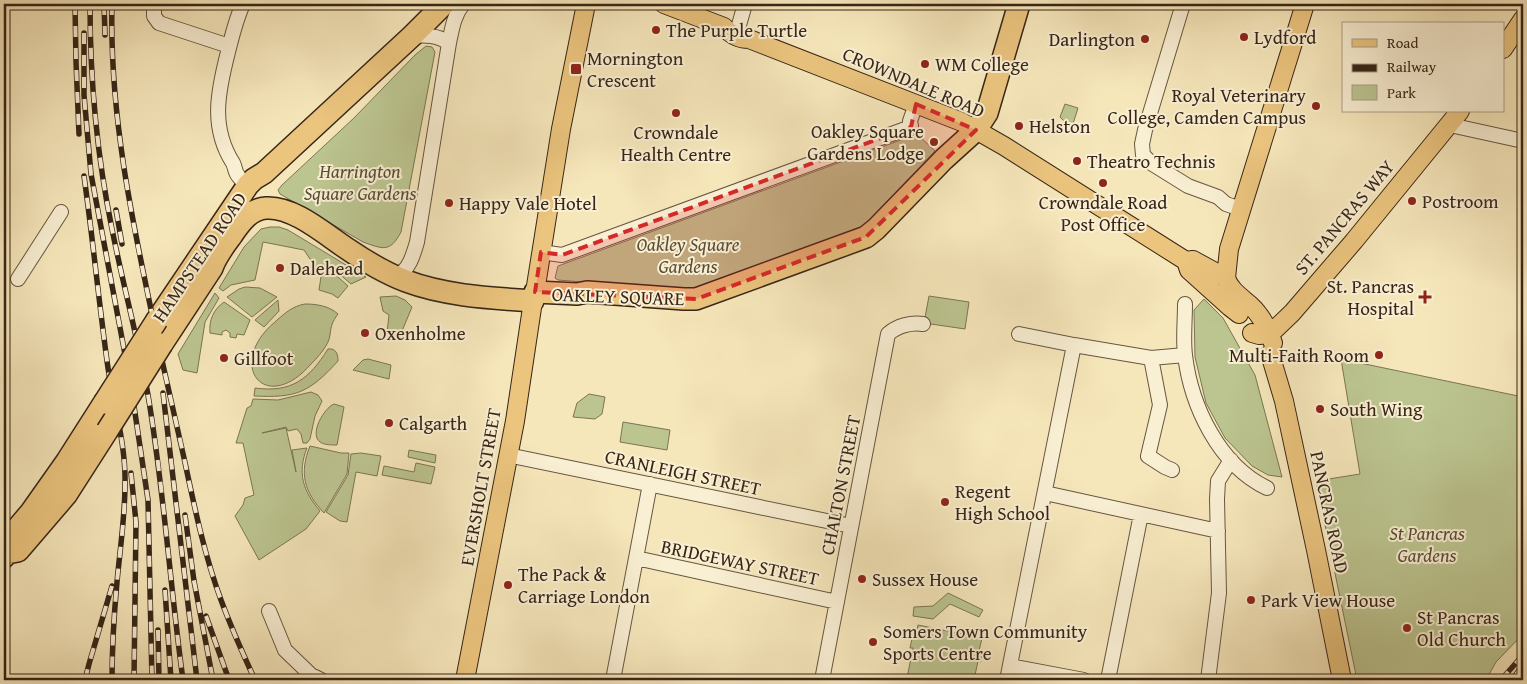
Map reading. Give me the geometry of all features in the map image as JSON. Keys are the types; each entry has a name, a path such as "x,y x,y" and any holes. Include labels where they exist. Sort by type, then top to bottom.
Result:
{"highway":[{"name":"HAMPSTEAD ROAD","path":"5,555 9,538 31,512 66,461 157,320 255,179 412,36 444,4"},
{"name":"OAKLEY SQUARE","path":"534,297 587,292 696,299 866,238 944,159 976,130 990,108 1019,4"},
{"path":"255,179 265,191 273,208 292,213 360,257 396,277 439,290 484,297 534,297"},
{"name":"HAMPSTEAD ROAD","path":"5,555 18,551 66,495 212,268 214,260 245,218 260,209 273,208"}],"main road":[{"name":"OAKLEY SQUARE","path":"534,297 561,129 586,4"},
{"name":"CROWNDALE ROAD","path":"664,4 737,30 953,118 976,130 1186,261 1193,260 1229,283 1263,320 1270,334"},
{"path":"1229,283 1229,249 1305,4"},
{"path":"1504,48 1523,19"},
{"name":"ST. PANCRAS WAY","path":"1270,334 1295,310 1455,118"},
{"name":"CROWNDALE ROAD","path":"1186,261 1188,270 1239,314"},
{"name":"CROWNDALE ROAD","path":"1229,283 1239,314 1263,352 1270,354"},
{"name":"EVERSHOLT STREET","path":"466,680 508,455 534,297"},
{"path":"1252,333 1259,335 1270,334 1274,347 1270,354"},
{"name":"PANCRAS ROAD","path":"1270,354 1286,410 1342,680"}],"street":[{"path":"154,4 154,16 159,23 229,46"},
{"path":"243,4 229,46 220,86 218,122 224,149 235,166 236,173 255,179"},
{"path":"396,277 401,274 411,260 417,242 453,22 463,4"},
{"path":"737,30 744,4"},
{"path":"1183,4 1145,130 1142,144 1144,156 1151,164 1188,186 1218,197 1226,204 1242,209"},
{"path":"412,36 436,36 449,43"},
{"name":"OAKLEY SQUARE","path":"541,252 562,255 911,126 910,121 916,104"},
{"path":"1455,118 1523,141"},
{"path":"18,279 61,212"},
{"path":"1186,304 1185,355 1195,403 1211,434 1230,460 1255,482 1267,488"},
{"name":"CHALTON STREET","path":"822,680 888,334 894,329 913,322 923,324"},
{"path":"1019,334 1074,346 1151,358 1185,355"},
{"path":"1007,680 1074,346"},
{"path":"1151,358 1160,405 1148,456 1172,470"},
{"name":"CRANLEIGH STREET","path":"508,455 851,526"},
{"path":"1208,680 1220,593 1218,481 1230,460"},
{"path":"613,680 650,484"},
{"path":"1045,493 1218,531"},
{"path":"1108,680 1141,514"},
{"name":"BRIDGEWAY STREET","path":"636,558 837,602"},
{"path":"269,611 285,650 320,680"},
{"path":"1010,666 1084,680"}],"highlighted area":[{"path":"916,104 976,130 866,237 696,299 535,292 541,252 562,255 911,127"}],"green space":[{"name":"Harrington Square Gardens","path":"426,46 432,47 435,52 401,232 397,239 385,248 363,242 280,194 278,190 282,185 354,118"},
{"path":"1065,104 1078,108 1072,127 1060,117"},
{"name":"Oakley Square Gardens","path":"917,134 935,151 862,228 691,291 558,280 555,278 558,266"},
{"path":"270,227 288,230 366,277 351,284 337,272 314,265 304,250 263,242 255,280 231,285 223,291 219,288 244,247 261,229"},
{"path":"322,270 338,277 348,286 338,298 319,290"},
{"path":"245,287 260,288 277,297 252,317 227,297"},
{"path":"215,293 219,298 205,322 197,373 183,370 178,354"},
{"path":"396,296 405,300 412,307 402,331 402,337 387,333 389,315 383,311 380,297"},
{"path":"929,296 969,302 965,329 924,323"},
{"path":"1204,299 1223,318 1255,375 1282,477 1268,475 1252,466 1225,438 1206,403 1195,357 1194,310"},
{"path":"278,300 279,311 264,327 255,320"},
{"path":"224,302 250,320 244,335 237,334 236,338 230,337 230,333 226,330 222,332 222,335 210,333 212,316"},
{"path":"305,304 323,306 338,314 332,324 328,343 317,358 294,379 279,386 266,385 257,378 252,367 253,353 261,337 276,321 297,306"},
{"path":"328,349 333,349 336,352 338,361 310,387 281,396 254,396 255,388 279,388 298,382 314,368"},
{"path":"368,359 391,365 389,379 353,370 363,360"},
{"name":"St Pancras Gardens","path":"1341,359 1523,397 1523,634 1496,662 1486,680 1357,680 1316,481 1360,474"},
{"path":"311,392 318,395 322,401 315,416 310,439 307,443 303,443 301,434 297,429 288,431 286,427 262,433 286,428 296,472 292,450 307,448 302,466 303,481 309,496 320,511 306,529 259,560 235,516 243,505 245,498 254,495 243,443 236,443 247,408 251,406 253,399 278,400"},
{"path":"589,394 605,397 602,414 595,419 573,417 577,403"},
{"path":"334,404 344,407 337,445 328,445 320,442 316,433 322,416"},
{"path":"623,422 670,430 667,450 620,442"},
{"path":"310,446 349,453 347,474 324,513 312,497 305,482 305,465"},
{"path":"409,450 436,455 435,463 408,457"},
{"path":"361,453 381,456 377,476 356,472 347,522 340,521 326,512 348,475 351,454"},
{"path":"416,463 435,467 431,484 382,475 384,466 414,472"},
{"path":"948,593 983,610 979,617 950,604 933,619 913,616 914,607 933,606"},
{"path":"918,625 982,638 979,651 982,652 981,662 978,661 974,680 904,680 907,678 913,648 910,648 912,639 915,639"}],"railway":[{"path":"75,4 79,134"},
{"path":"90,4 91,60 98,145 116,250 148,395 183,680"},
{"path":"104,4 105,35"},
{"path":"112,4 112,47 119,134 125,177 150,305 204,547 225,610 255,680"},
{"path":"84,33 84,95 91,174 131,386 148,500 152,680"},
{"path":"84,176 108,368 122,440 125,469 112,680"},
{"path":"116,210 122,244"},
{"path":"163,393 197,680"},
{"path":"131,473 136,522 134,680"},
{"path":"185,515 194,581 213,680"},
{"path":"85,680 112,586"},
{"path":"165,590 171,680"},
{"path":"206,616 229,680"},
{"path":"158,630 159,680"},
{"path":"1501,680 1523,655"},
{"path":"1512,680 1523,665"}],"place":[{"name":"The Purple Turtle","path":"656,30"},
{"name":"Lydford","path":"1244,37"},
{"name":"Darlington","path":"1145,39"},
{"name":"WM College","path":"925,64"},
{"name":"Mornington Crescent","path":"576,69"},
{"name":"Royal Veterinary College, Camden Campus","path":"1316,106"},
{"name":"Crowndale Health Centre","path":"676,113"},
{"name":"Helston","path":"1019,126"},
{"name":"Oakley Square Gardens Lodge","path":"934,142"},
{"name":"Theatro Technis","path":"1077,161"},
{"name":"Crowndale Road Post Office","path":"1103,183"},
{"name":"Postroom","path":"1412,201"},
{"name":"Happy Vale Hotel","path":"449,203"},
{"name":"Dalehead","path":"280,268"},
{"name":"St. Pancras Hospital","path":"1425,297"},
{"name":"Oxenholme","path":"365,333"},
{"name":"Multi-Faith Room","path":"1379,355"},
{"name":"Gillfoot","path":"224,358"},
{"name":"South Wing","path":"1320,409"},
{"name":"Calgarth","path":"389,423"},
{"name":"Regent High School","path":"945,502"},
{"name":"Sussex House","path":"862,579"},
{"name":"The Pack & Carriage London","path":"508,585"},
{"name":"Park View House","path":"1251,600"},
{"name":"St Pancras Old Church","path":"1407,628"},
{"name":"Somers Town Community Sports Centre","path":"873,642"}]}
